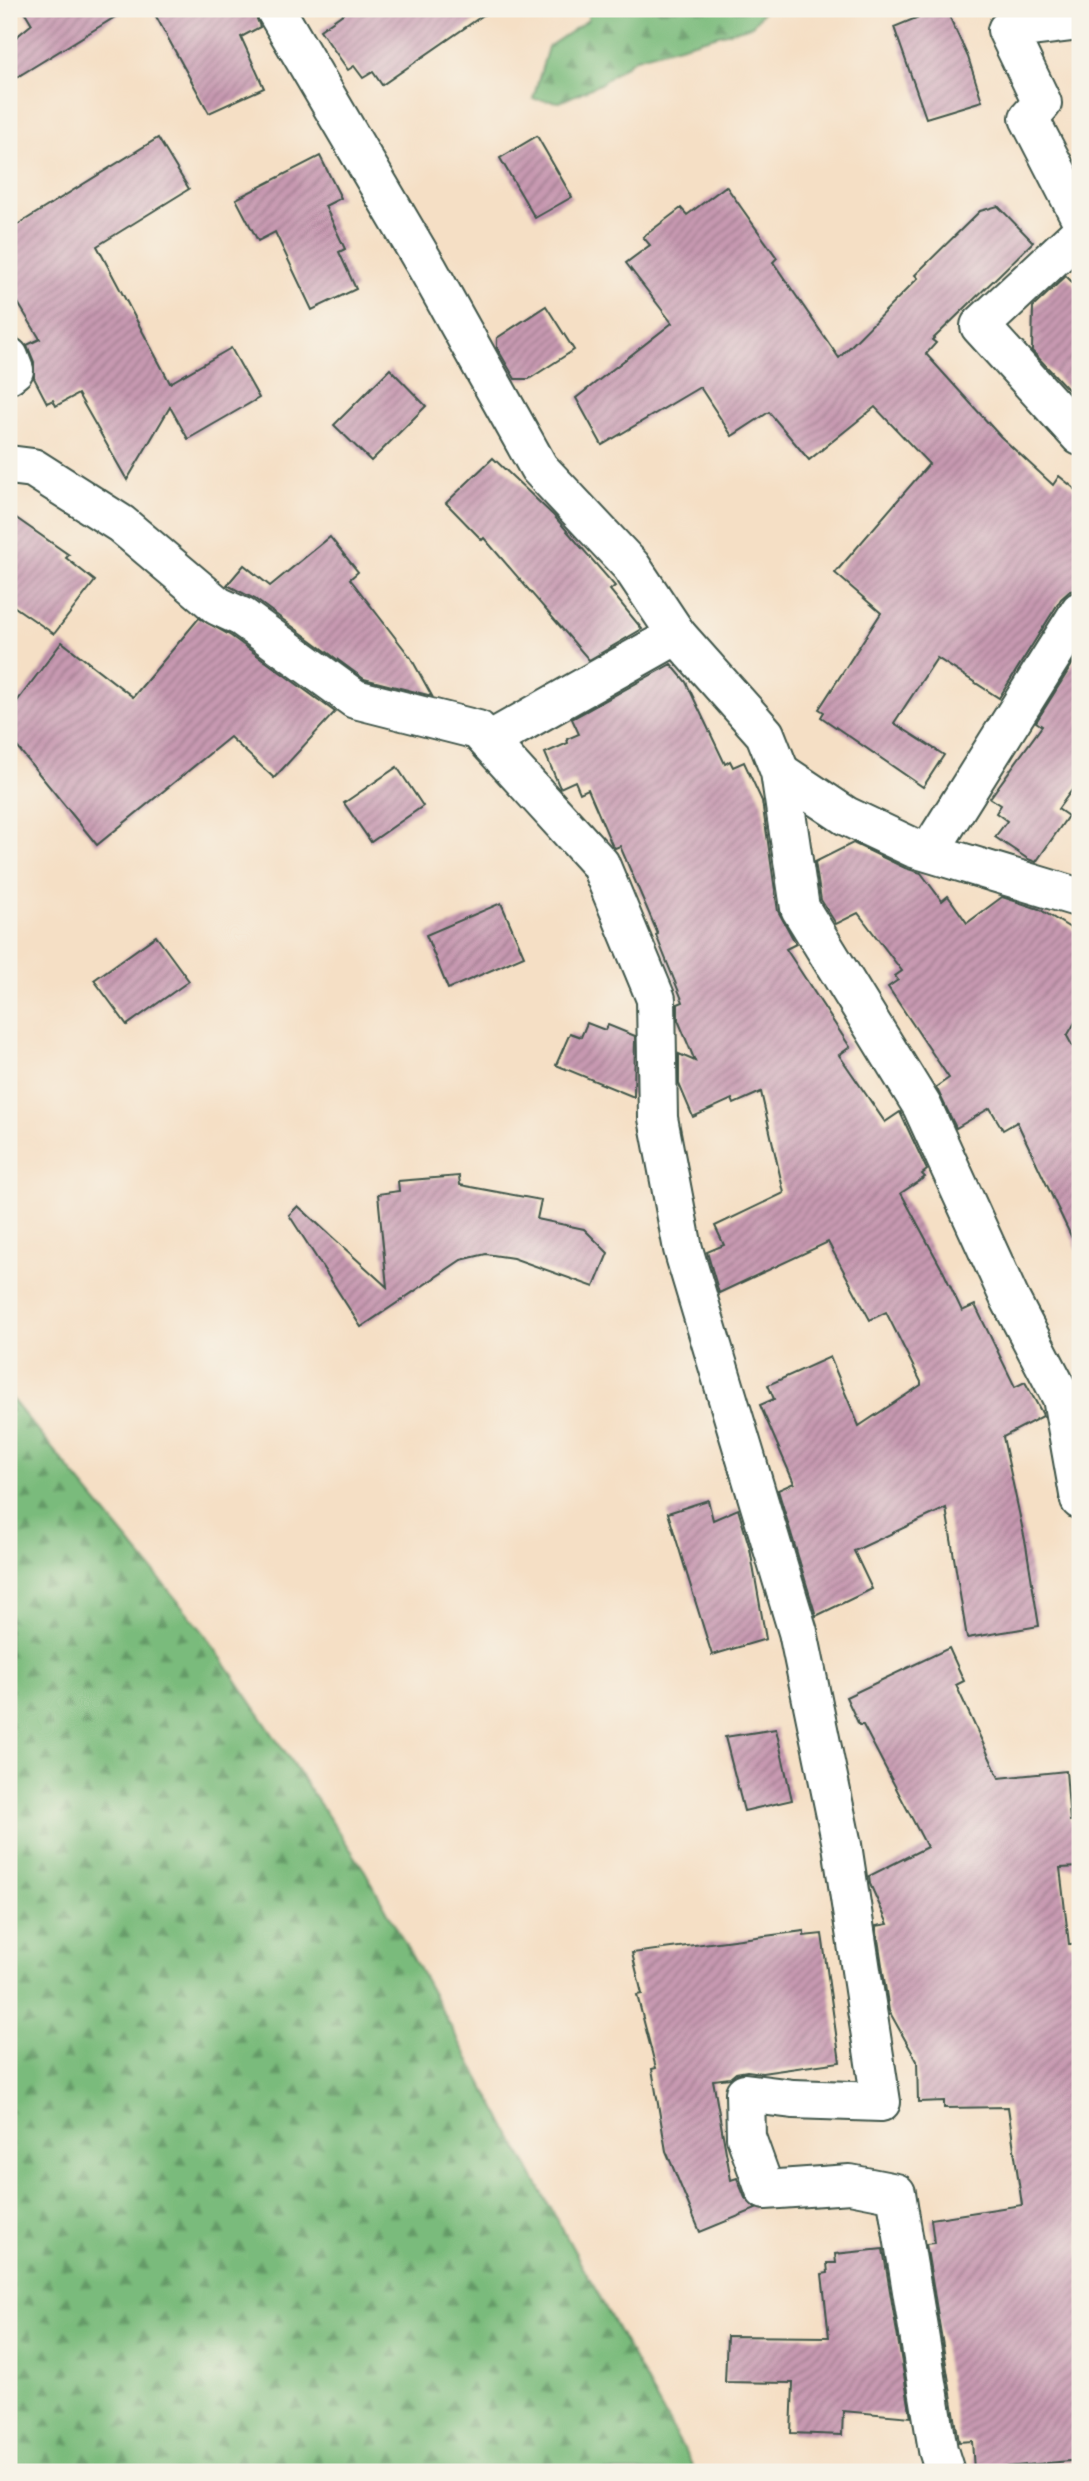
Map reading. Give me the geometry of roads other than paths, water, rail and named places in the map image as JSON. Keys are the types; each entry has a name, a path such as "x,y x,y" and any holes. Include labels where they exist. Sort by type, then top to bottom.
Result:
{"street":[{"path":"275,9 429,271 539,468 631,566 677,635 765,734 780,772 800,908 922,1106 1009,1297 1062,1398 1080,1500"},
{"path":"1080,21 1007,30 1042,103 1029,118 1080,216"},
{"path":"1080,233 981,326 1080,436"},
{"path":"9,357 14,370 9,374"},
{"path":"9,465 33,468 121,524 218,606 242,617 355,699 478,730 600,864 656,999 658,1118 683,1249 798,1632 842,1845 881,2102 793,2099 745,2093 747,2137 765,2190 850,2185 896,2193 938,2449 945,2472"},
{"path":"929,852 1080,611"},
{"path":"489,741 677,635"},
{"path":"780,772 846,816 914,848 1080,898"}]}
